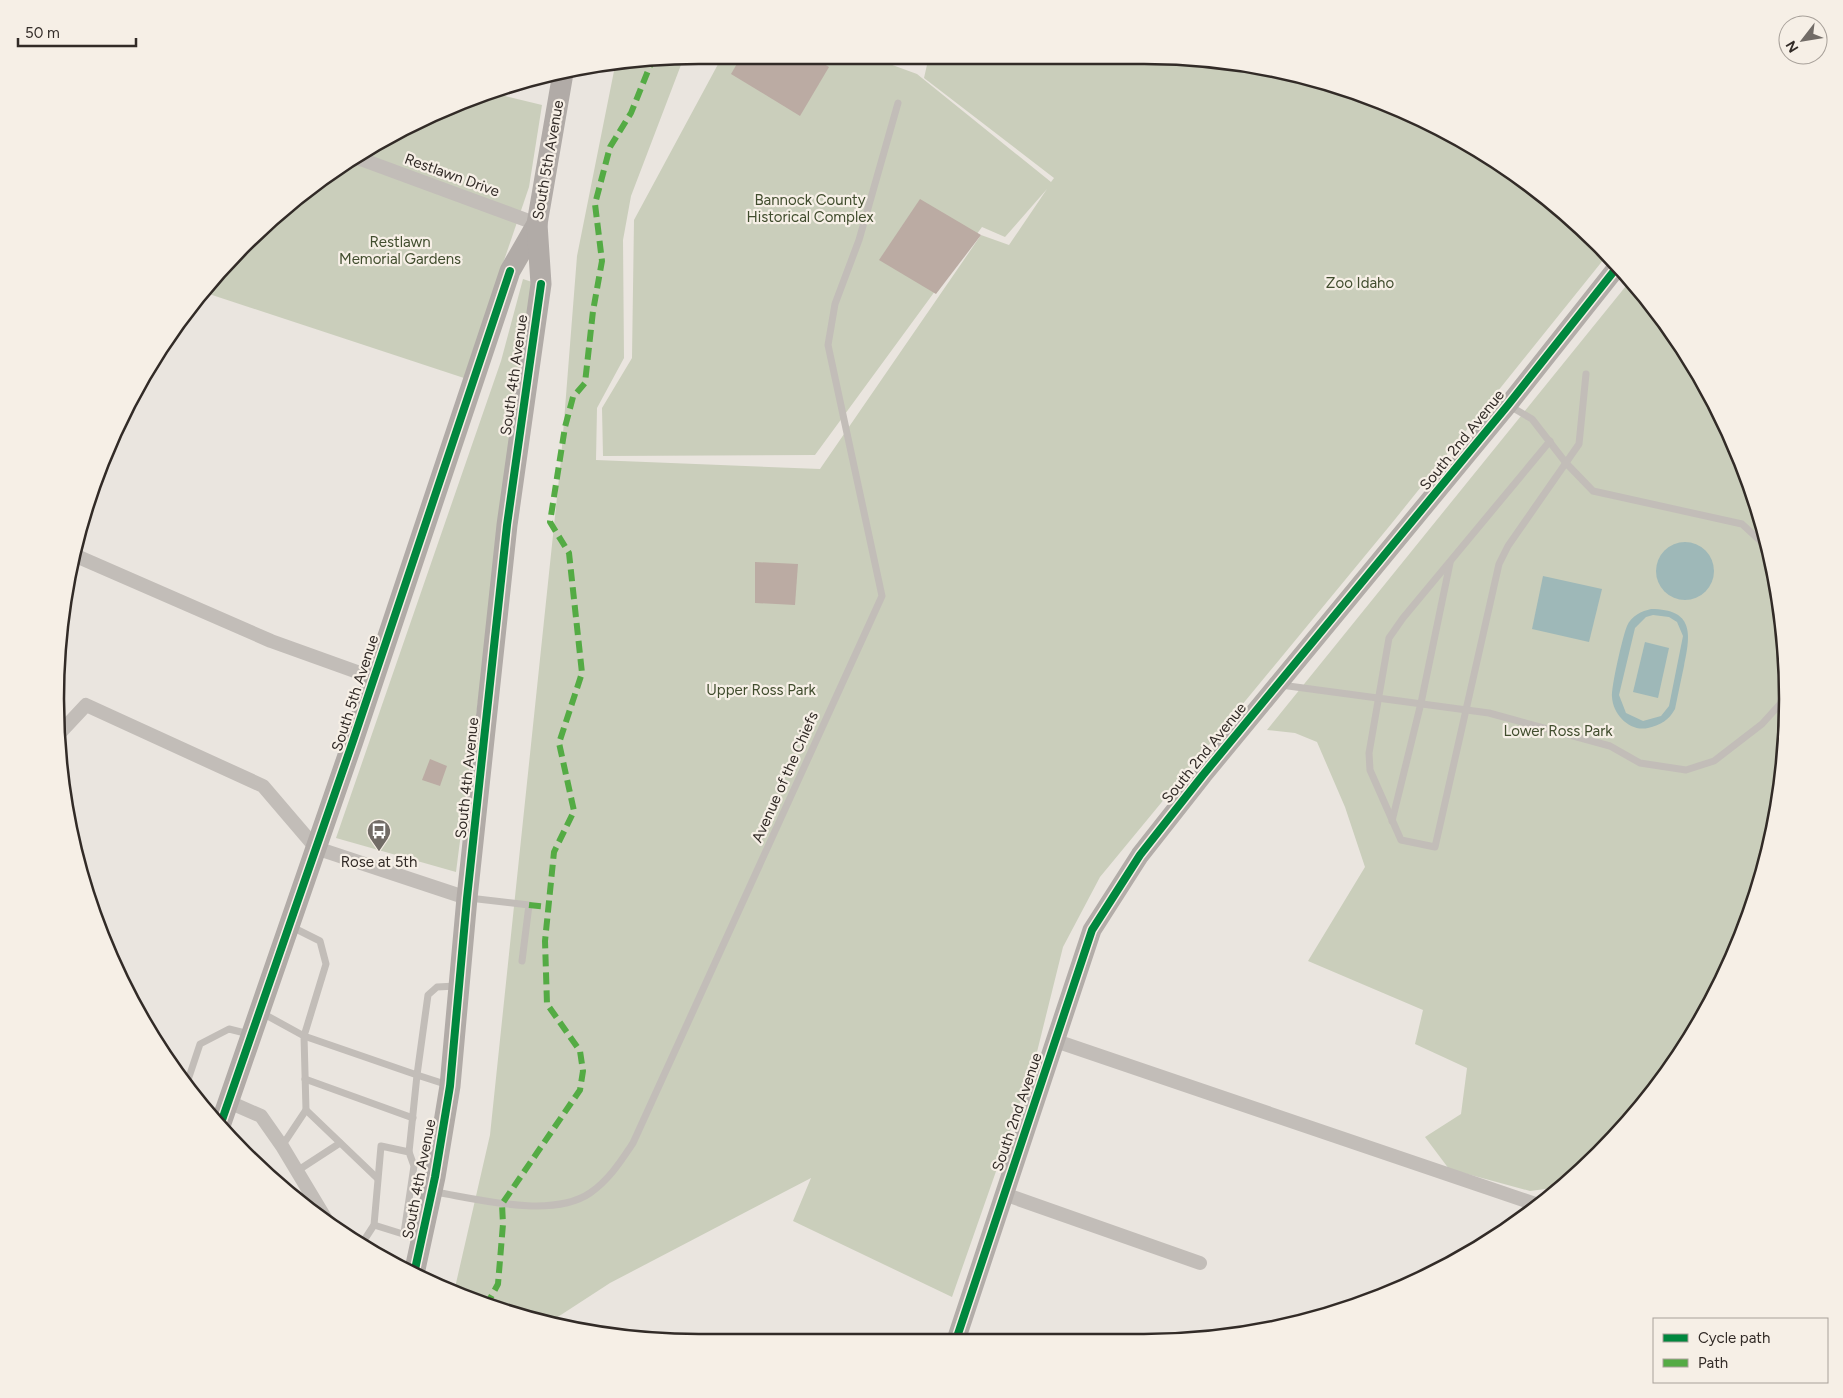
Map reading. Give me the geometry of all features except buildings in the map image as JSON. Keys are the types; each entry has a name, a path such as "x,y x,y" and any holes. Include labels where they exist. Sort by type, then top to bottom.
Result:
{"main road":[{"name":"South 5th Avenue","path":"222,1119 374,678 510,271 538,224 562,79"},
{"name":"South 4th Avenue","path":"414,1267 413,1236 432,1192 450,1086 467,898 508,526 541,284 538,224"}],"street":[{"name":"Restlawn Drive","path":"363,160 538,224"},
{"name":"South 2nd Avenue","path":"959,1334 1092,930 1140,855 1203,775 1508,405 1614,271"},
{"path":"80,558 271,640 374,678"},
{"path":"65,728 86,705 263,786 316,848 467,898"},
{"path":"1056,1041 1531,1203"},
{"path":"229,1102 260,1116 282,1146 320,1208"},
{"path":"1004,1194 1200,1263"}],"lane":[{"name":"Avenue of the Chiefs","path":"432,1192 502,1204 546,1206 578,1199 590,1193 612,1174 633,1143 882,596 828,345 835,304 860,240 898,103"},
{"path":"1550,441 1403,618 1389,638 1369,752 1370,770 1401,840 1435,847 1499,564 1508,546 1579,444 1586,374"},
{"path":"1508,405 1532,419 1592,491 1742,524 1759,540"},
{"path":"1392,821 1421,703 1451,560"},
{"path":"1278,684 1489,713 1610,746 1640,763 1686,770 1714,762 1762,724 1779,705"},
{"path":"467,898 529,905 522,961"},
{"path":"282,1146 306,1110 304,1036 326,964 320,941 289,926"},
{"path":"374,1225 413,1236 414,1166 409,1152 428,995 437,986 459,986"},
{"path":"260,1012 304,1036 450,1086"},
{"path":"189,1077 200,1044 229,1029 252,1035"},
{"path":"305,1079 413,1118"},
{"path":"306,1110 377,1178"},
{"path":"297,1170 340,1143"},
{"path":"365,1239 374,1225 380,1146 409,1152"}],"green space":[{"path":"681,64 631,196 623,240 624,358 597,408 596,460 820,469 981,235 1009,245 1047,189 1005,237 982,227 815,455 603,456 602,408 632,358 634,220 718,64 890,64 917,74 1051,182 1054,178 924,78 927,64 1186,65 1227,69 1308,85 1348,97 1425,129 1462,149 1531,195 1563,221 1603,260 1392,523 1100,877 1063,947 1035,1060 952,1297 793,1221 811,1178 610,1283 556,1318 495,1301 455,1286 490,1135 561,459 577,256 614,69"},
{"name":"Restlawn Memorial Gardens","path":"501,95 542,105 529,187 464,378 210,294 221,280 280,221 346,171 418,129"},
{"path":"523,279 532,282 456,872 336,838 501,361"},
{"name":"Lower Ross Park","path":"1626,285 1648,312 1694,381 1714,418 1746,495 1758,535 1774,616 1778,657 1778,741 1774,782 1758,863 1746,903 1714,980 1694,1017 1648,1086 1622,1118 1593,1148 1549,1188 1530,1191 1449,1169 1425,1137 1461,1114 1467,1068 1415,1044 1423,1010 1308,961 1365,867 1345,807 1317,742 1295,733 1267,730"}],"water":[{"path":"1685,542 1696,544 1709,555 1714,571 1712,582 1701,595 1685,600 1674,598 1661,587 1656,571 1658,560 1669,547"},
{"path":"1543,576 1602,589 1589,642 1532,629"},
{"path":"1651,609 1675,613 1682,619 1688,634 1688,644 1675,709 1661,724 1641,729 1629,725 1619,716 1613,704 1612,691 1627,626 1634,617","holes":["1653,615 1669,617 1677,622 1683,636 1669,706 1661,716 1643,721 1626,713 1619,695 1635,628 1646,617"]},
{"path":"1645,642 1669,648 1658,698 1633,692"}],"marked path":[{"path":"490,1299 498,1284 503,1224 502,1204 580,1090 583,1071 580,1051 547,1004 545,941 554,852 574,811 559,743 582,673 569,553 550,522 565,427 573,397 585,383 593,311 602,261 595,204 610,147 631,113 650,66"},
{"path":"529,905 548,907"}],"cycle path":[{"path":"222,1119 353,741 510,271"},
{"path":"958,1334 1092,930 1140,855 1203,775 1508,405 1614,271"},
{"path":"415,1268 435,1177 450,1086 467,898 507,525 541,284"}],"place":[{"name":"Rose at 5th","path":"379,852"}],"park label":[{"name":"Bannock County Historical Complex","path":"810,208"},
{"name":"Zoo Idaho","path":"1360,283"},
{"name":"Upper Ross Park","path":"761,690"}]}
